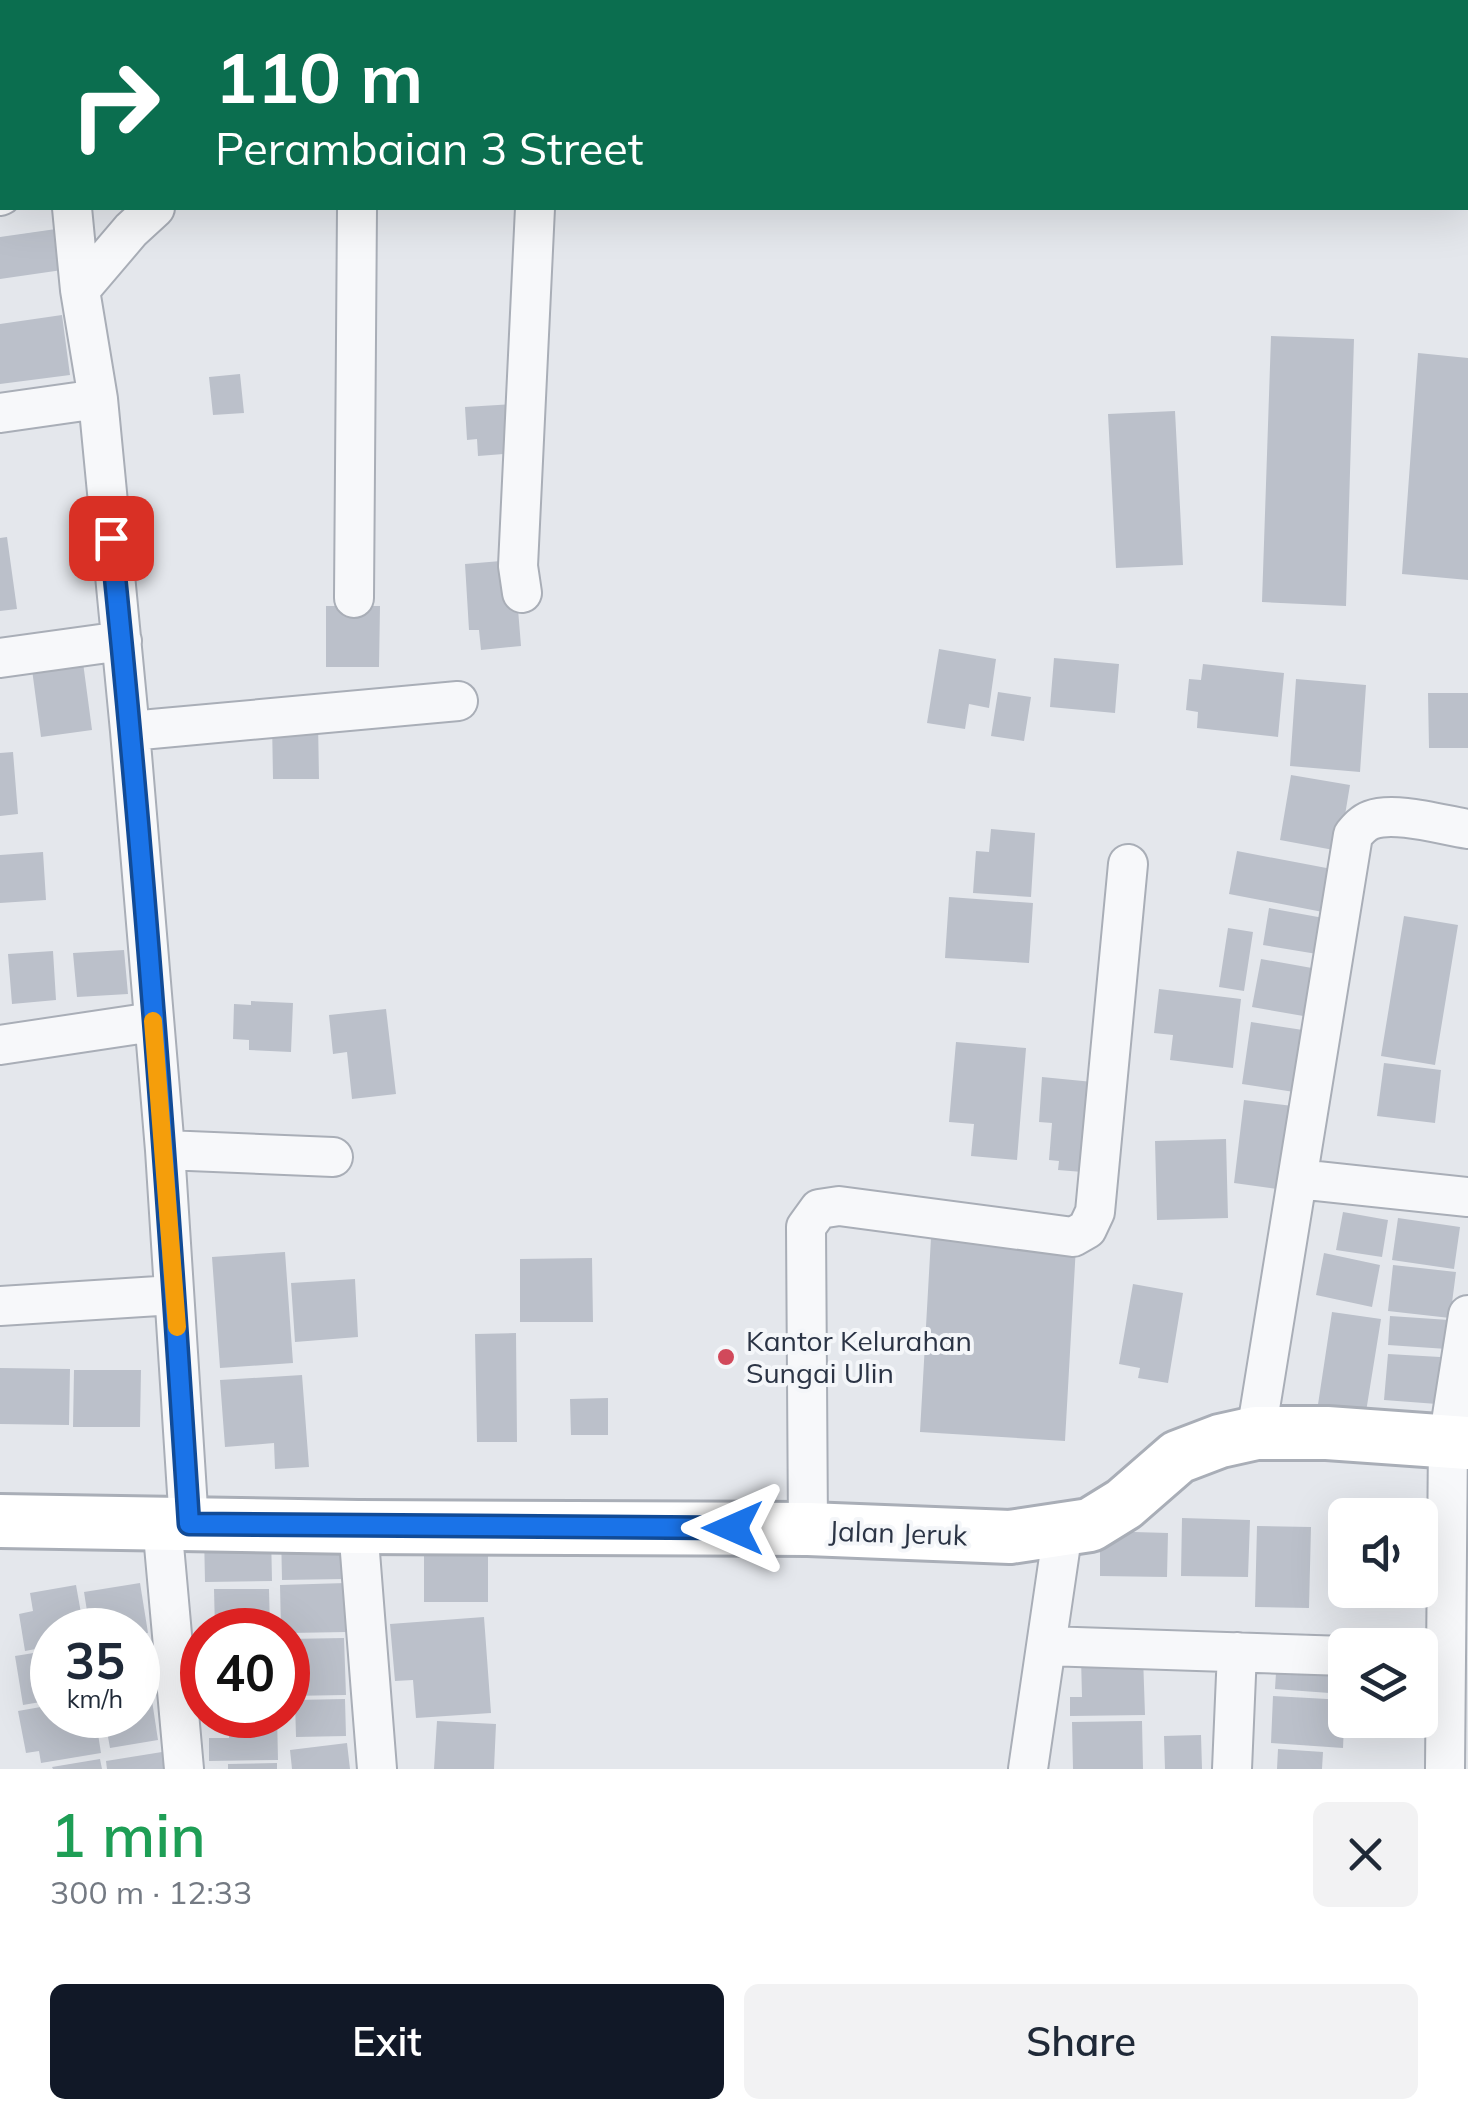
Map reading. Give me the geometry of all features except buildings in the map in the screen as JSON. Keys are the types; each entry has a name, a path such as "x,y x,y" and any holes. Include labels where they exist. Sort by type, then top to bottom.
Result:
{"street":[{"path":"72,210 80,290 98,399 122,641 165,1150 174,1295 184,1769"},
{"path":"80,290 153,210"},
{"path":"354,598 357,210"},
{"path":"522,592 518,566 535,210"},
{"path":"0,413 98,399"},
{"path":"0,658 122,641"},
{"path":"130,730 458,701"},
{"path":"1256,1433 1353,835 1372,820 1388,816 1468,828"},
{"path":"808,1529 806,1227 819,1208 839,1206 1074,1237 1087,1228 1094,1212 1128,864"},
{"path":"0,1045 154,1022"},
{"path":"165,1150 334,1157"},
{"path":"1298,1179 1468,1197"},
{"path":"0,1306 174,1295"},
{"path":"1438,1628 1468,1316"},
{"name":"Jalan Jeruk","path":"0,1520 808,1529 1010,1537 1090,1525 1124,1504 1178,1457 1256,1433 1327,1432 1458,1442"},
{"path":"358,1526 377,1769"},
{"path":"1028,1769 1063,1530"},
{"path":"1046,1646 1328,1655"},
{"path":"1232,1769 1237,1652"},
{"path":"1438,1696 1446,1769"}],"slow traffic":[{"path":"153,1021 177,1327"}],"place":[{"name":"Kantor Kelurahan Sungai Ulin","path":"726,1357"}],"route":[{"path":"111,538 165,1150 189,1524 733,1528"}]}
